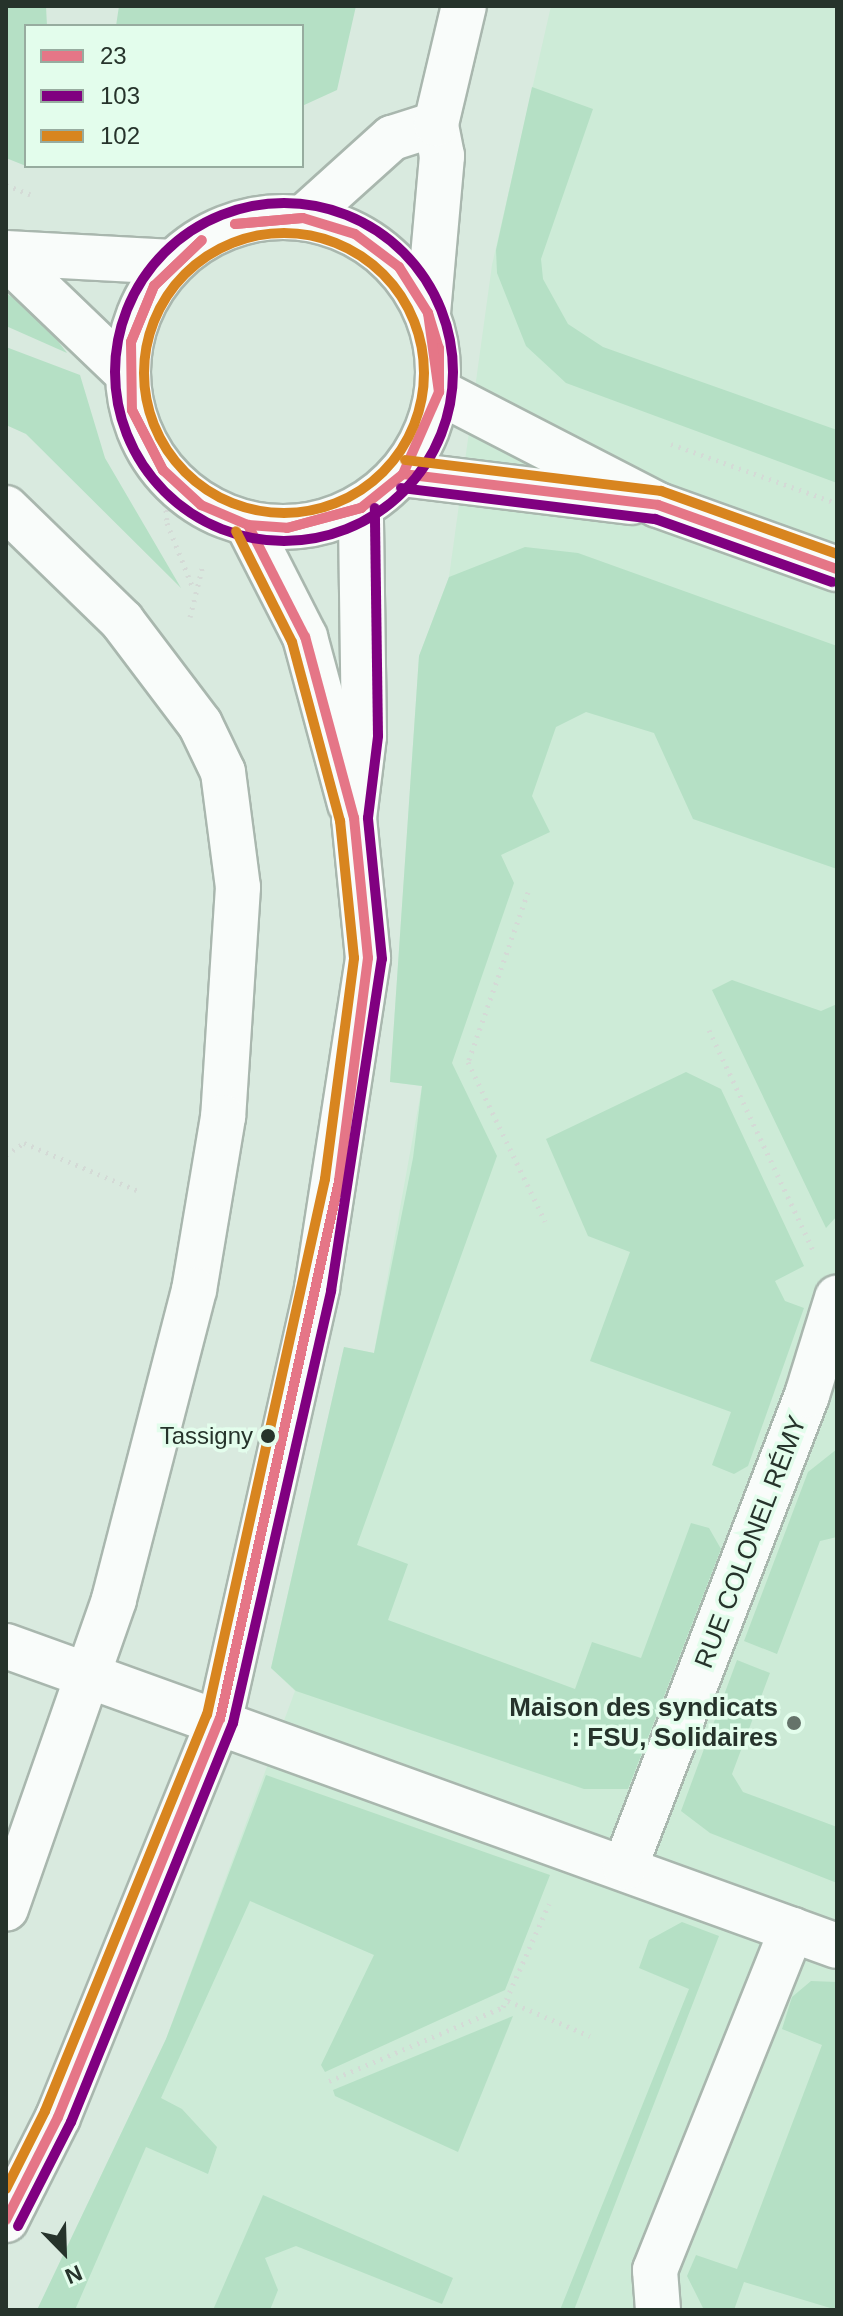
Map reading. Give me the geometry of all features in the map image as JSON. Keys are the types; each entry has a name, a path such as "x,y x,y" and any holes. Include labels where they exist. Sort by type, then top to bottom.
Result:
{"street":[{"path":"428,313 399,267 355,234 303,218 235,224 173,262 140,313 127,373 132,410 163,470 201,505 248,525 300,527 361,508 403,474 426,435 439,392 428,313 442,156 436,124 464,6"},
{"path":"303,218 392,138 436,124"},
{"path":"6,255 173,262"},
{"path":"6,255 127,373"},
{"path":"439,392 658,505 837,569"},
{"path":"403,474 658,505"},
{"path":"6,508 122,621 200,724 223,772 238,887 223,1117 194,1290 89,1678 6,1909"},
{"path":"354,818 364,736 361,508"},
{"path":"6,2220 58,2117 220,1719 339,1181 368,958 354,818 305,637 248,525"},
{"name":"RUE COLONEL RÉMY","path":"625,1867 822,1401 828,1280"},
{"path":"6,1646 89,1678 220,1719 837,1946"},
{"path":"658,2310 655,2270 792,1929"}],"path":[{"path":"6,185 43,197"},
{"path":"658,439 837,503"},
{"path":"163,470 167,523 194,589"},
{"path":"528,892 468,1062 545,1221"},
{"path":"709,1030 828,1280"},
{"path":"6,1155 24,1143 141,1192"},
{"path":"329,2081 508,2001 571,1848"},
{"path":"508,2001 590,2036"}],"shaded area":[{"path":"6,6 46,6 47,24 24,24 24,165 6,158"},
{"path":"119,6 356,6 337,90 304,105 304,24 116,24"},
{"path":"551,6 837,6 837,2310 37,2310 166,2039 295,1691 271,1668 344,1347 374,1353 422,1086 390,1082 419,656 449,577 492,265"},
{"path":"532,87 593,109 541,259 543,279 568,324 603,347 837,430 837,483 566,383 526,346 497,273 496,250"},
{"path":"6,293 38,315 67,353 6,326"},
{"path":"6,347 80,375 105,458 181,588 26,434 6,425"},
{"path":"525,547 578,553 837,646 837,869 693,819 654,733 586,712 556,727 532,796 550,832 501,855 514,883 452,1063 497,1156 357,1545 408,1564 388,1620 575,1689 592,1642 641,1658 691,1523 709,1528 721,1549 628,1789 584,1789 296,1691 271,1668 344,1347 374,1353 413,1158 422,1086 390,1082 419,656 449,577"},
{"path":"732,980 821,1011 837,1004 837,1216 826,1228 712,990"},
{"path":"686,1072 721,1089 804,1266 775,1281 785,1301 804,1308 748,1466 734,1474 712,1465 731,1412 590,1361 630,1252 588,1236 546,1139"},
{"path":"837,1449 837,1537 820,1541 777,1654 744,1641 808,1472"},
{"path":"737,1660 770,1673 732,1774 743,1792 837,1827 837,1883 710,1833 681,1811"},
{"path":"266,1775 550,1875 505,1990 325,2072 321,2065 374,1955 250,1901 161,2098 182,2109 217,2147 208,2174 146,2147 75,2310 37,2310 166,2039"},
{"path":"682,1922 719,1936 574,2310 560,2310 689,1989 639,1968 649,1940"},
{"path":"811,1981 837,1982 837,2310 744,2282 734,2310 704,2310 687,2276 696,2255 737,2269 822,2045 782,2029 792,1997"},
{"path":"513,2016 458,2152 335,2096 333,2090"},
{"path":"263,2195 453,2278 442,2304 296,2246 265,2258 278,2290 270,2310 213,2310"}],"transit line":[{"name":"103","path":"284,203 317,206 349,216 378,231 404,252 425,278 440,307 450,339 453,372 450,405 440,437 425,466 404,492 378,513 349,528 317,538 284,541 251,538 219,528 190,513 164,492 143,466 128,437 118,405 115,372 118,339 128,307 143,278 164,252 190,231 219,216 251,206 284,203"},
{"name":"23","path":"235,224 303,218"},
{"name":"23","path":"235,224 303,218"},
{"name":"23","path":"303,218 355,234 399,267 428,313"},
{"name":"102","path":"284,233 311,236 338,244 362,257 383,274 400,295 413,319 421,346 424,373 421,400 413,427 400,451 383,472 362,489 338,502 311,510 284,513 257,510 230,502 206,489 185,472 168,451 155,427 147,400 144,373 147,346 155,319 168,295 185,274 206,257 230,244 257,236 284,233"},
{"name":"23","path":"154,286 202,240"},
{"name":"23","path":"154,286 202,240"},
{"name":"23","path":"131,342 154,286"},
{"name":"23","path":"131,342 154,286"},
{"name":"23","path":"428,313 439,348 439,392"},
{"name":"23","path":"428,313 439,392"},
{"name":"23","path":"131,342 132,410"},
{"name":"23","path":"361,508 403,474 439,392"},
{"name":"23","path":"132,410 163,470"},
{"name":"23","path":"132,410 163,470"},
{"name":"102","path":"405,460 661,491 837,554"},
{"name":"23","path":"163,470 201,505 248,525 287,528"},
{"name":"23","path":"403,474 658,505 837,569"},
{"name":"103","path":"401,488 655,519 832,582"},
{"name":"23","path":"287,528 361,508"},
{"name":"23","path":"287,528 361,508"},
{"name":"103","path":"18,2226 71,2122 233,1723 331,1291 382,959 368,818 378,736 375,508"},
{"name":"23","path":"6,2220 58,2117 220,1719 339,1181 368,958 354,818 305,637 248,525"},
{"name":"102","path":"6,2189 45,2111 207,1715 325,1179 354,958 340,821 292,642 236,531"}],"place":[{"name":"Tassigny","path":"268,1436"},
{"name":"Maison des syndicats : FSU, Solidaires","path":"794,1723"}]}
